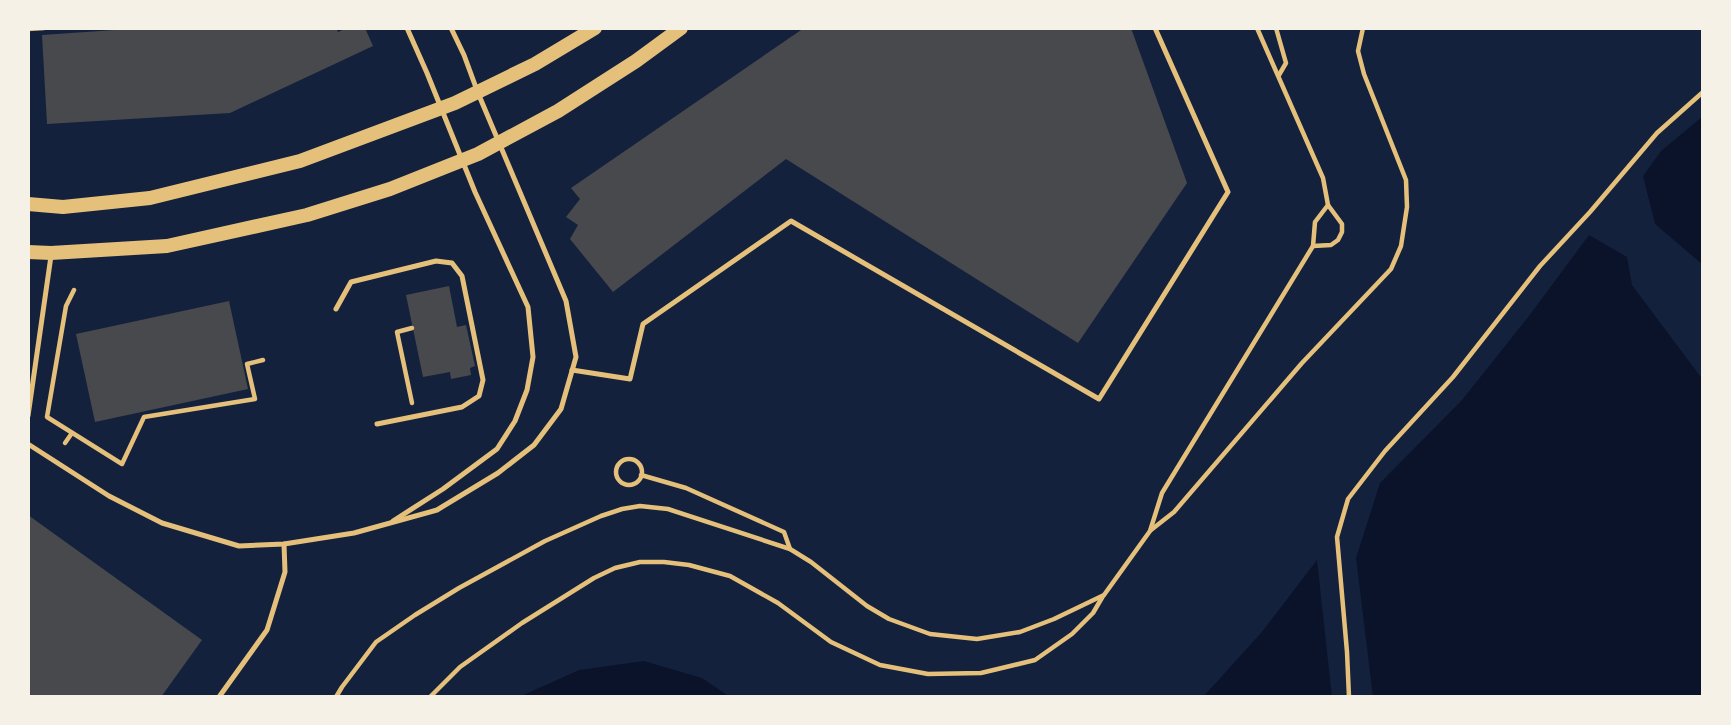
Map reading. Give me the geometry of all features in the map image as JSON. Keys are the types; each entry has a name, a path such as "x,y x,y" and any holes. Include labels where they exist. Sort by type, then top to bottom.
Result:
{"main road":[{"path":"28,204 63,207 150,198 300,161 478,93 535,64 595,28"},
{"path":"28,252 167,246 295,218 390,189 464,161 569,104 681,28"}],"lane":[{"path":"386,525 443,489 497,449 515,421 527,390 533,357 528,307 475,192 407,28"},
{"path":"28,444 109,496 162,523 239,546 284,544 354,533 437,510 498,473 534,445 561,409 576,357 566,301 451,28"},
{"path":"572,370 630,379 643,324 790,221 1099,399 1228,192 1155,28"},
{"path":"28,416 51,253"},
{"path":"336,309 351,282 436,261 452,263 461,276 483,380 479,396 462,407 377,424"},
{"path":"219,697 267,630 285,572 284,544"}],"path":[{"path":"28,29 44,28"},
{"path":"1257,28 1323,178 1328,205 1342,224 1342,232 1331,246 1313,246"},
{"path":"1276,28 1286,63 1279,75"},
{"path":"430,697 460,667 522,623 594,578 615,568 640,562 690,565 730,576 778,603 831,642 880,666 928,674 981,673 1035,660 1072,634 1093,613 1150,531 1174,512 1303,363 1391,269 1401,246 1407,207 1406,180 1364,74 1358,51 1363,28"},
{"path":"1349,697 1337,537 1348,499 1385,451 1453,377 1540,267 1657,133 1703,92"},
{"path":"1150,531 1163,493 1313,246 1315,222 1328,205"},
{"path":"74,290 65,306 47,417 122,464 144,416 255,399 247,364 263,360"},
{"path":"412,328 397,332 412,404"},
{"path":"65,443 72,433"},
{"path":"633,459 640,465 641,475 635,484 623,484 616,476 617,466 624,460 633,459"},
{"path":"641,475 686,488 783,532 790,550"},
{"path":"336,697 376,642 415,615 545,541 600,516 640,506 668,509 790,550 811,562 888,619 930,634 977,639 1020,632 1104,595"}],"water":[{"path":"1703,116 1703,265 1655,224 1643,176 1661,151"},
{"path":"1589,235 1627,257 1632,285 1703,380 1703,697 1373,697 1356,558 1380,483 1462,400"},
{"path":"1317,560 1332,697 1203,697 1261,633"},
{"path":"644,661 702,678 730,697 519,697 579,670"}],"building":[{"path":"143,28 336,28 338,32 347,28 365,28 373,46 230,113 47,124 42,35"},
{"path":"804,28 1131,28 1187,183 1078,343 786,159 613,292 570,239 578,225 566,217 580,199 571,188"},
{"path":"449,286 457,327 466,325 475,366 470,368 471,375 451,379 450,372 423,377 406,295"},
{"path":"229,301 248,389 95,422 76,334"},
{"path":"28,515 202,640 161,697 28,697"}]}
